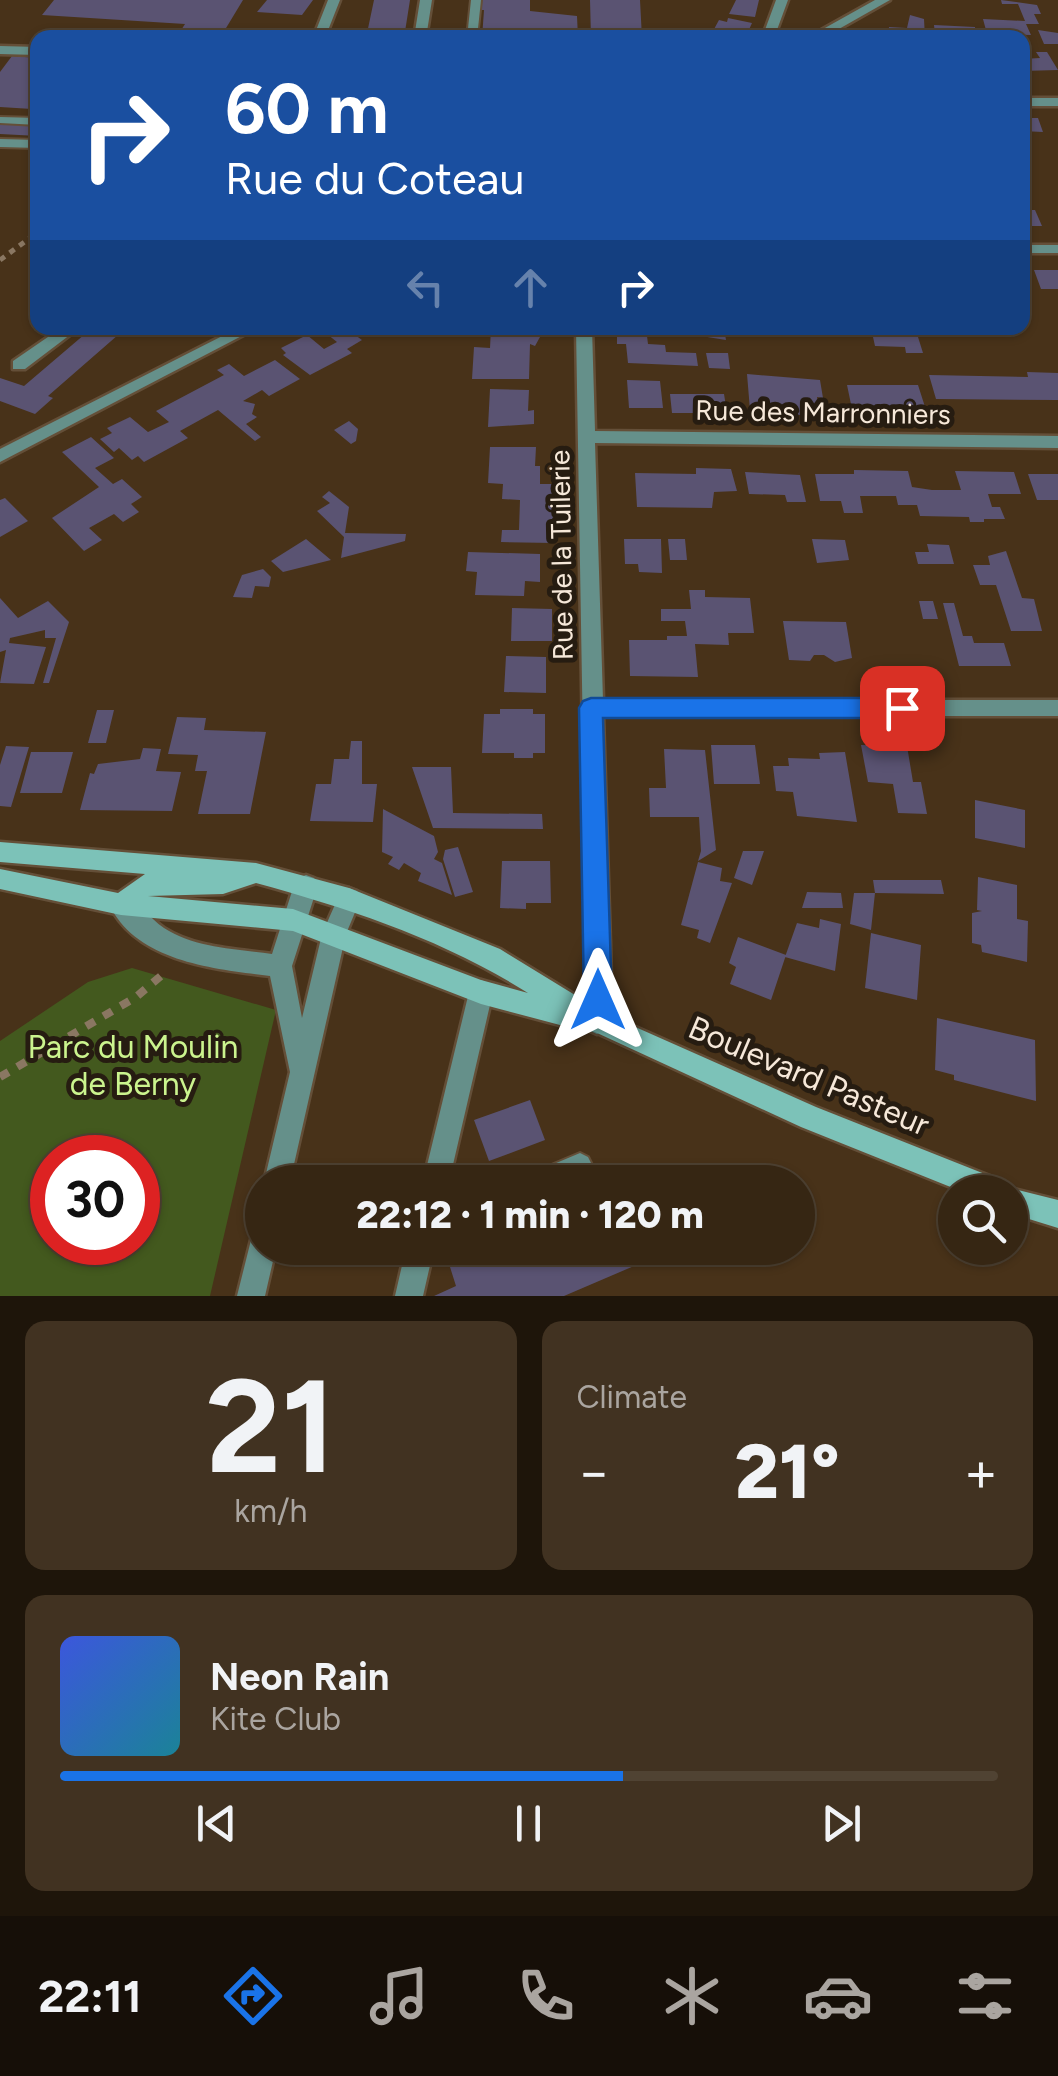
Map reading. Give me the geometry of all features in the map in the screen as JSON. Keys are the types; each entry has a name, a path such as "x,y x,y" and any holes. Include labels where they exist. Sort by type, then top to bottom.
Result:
{"main road":[{"name":"Boulevard Pasteur","path":"0,852 256,873 349,898 492,958 597,1022 810,1118 952,1175"},
{"name":"Boulevard Pasteur","path":"121,904 146,884 223,884 256,873"},
{"name":"Boulevard Pasteur","path":"0,879 121,904 293,920 481,992 597,1022"},
{"path":"1028,1205 1058,1214"}],"street":[{"path":"322,30 334,0"},
{"path":"421,30 426,0"},
{"path":"771,30 782,0"},
{"path":"827,30 884,0"},
{"path":"0,50 30,51"},
{"path":"1030,102 1058,102"},
{"path":"1030,249 1058,250"},
{"path":"19,365 61,335"},
{"path":"0,456 235,335"},
{"name":"Rue de la Tuilerie","path":"584,335 597,1022"},
{"name":"Rue des Marronniers","path":"588,437 1058,442"},
{"path":"591,708 1058,708"},
{"path":"300,1075 280,966 306,886"},
{"path":"281,1165 334,934 349,898"},
{"path":"121,904 143,931 188,952 280,966"},
{"path":"440,1165 481,992"},
{"path":"250,1296 257,1265"},
{"path":"409,1296 416,1265"}],"lane":[{"path":"473,30 476,0"},
{"path":"0,120 30,122"},
{"path":"0,143 30,144"}],"path":[{"path":"0,260 30,238"},
{"path":"0,1077 136,997 188,952"}],"green space":[{"name":"Parc du Moulin de Berny","path":"132,968 276,1010 210,1296 0,1296 0,1041 88,982"}],"building":[{"path":"54,0 243,0 225,30 181,30 185,24 42,15"},
{"path":"267,0 313,0 302,15 257,12"},
{"path":"374,0 410,0 405,30 368,30"},
{"path":"480,0 530,0 530,11 577,16 578,30 483,30 484,10 479,10"},
{"path":"590,0 640,0 642,30 591,30"},
{"path":"736,0 759,0 755,17 729,14"},
{"path":"1001,0 1037,5 1041,14 1034,14 1039,24 1026,24 1029,30 986,30 983,19 1025,21 1018,4 1002,4"},
{"path":"910,15 924,19 925,30 889,30 907,28"},
{"path":"728,18 752,23 749,30 714,30 719,20 727,22"},
{"path":"934,25 975,30 935,30"},
{"path":"1038,30 1058,33 1058,44 1044,44"},
{"path":"1036,52 1047,52 1058,70 1030,71 1030,59 1040,58"},
{"path":"12,56 30,57 30,109 0,107 0,72"},
{"path":"1030,118 1038,118 1043,132 1030,131"},
{"path":"0,124 30,126 30,136 0,134"},
{"path":"1030,210 1035,210 1042,226 1030,226"},
{"path":"1034,270 1058,270 1058,289 1041,289"},
{"path":"84,335 118,335 48,396 53,398 35,414 0,401 0,378 24,386"},
{"path":"307,335 324,349 337,342 328,335 355,335 362,340 347,349 352,353 310,375 283,355 286,353 281,348"},
{"path":"491,335 541,335 535,346 530,344 529,379 472,379 474,347 490,348"},
{"path":"617,335 658,335 647,336 648,344 665,345 666,352 696,353 698,366 628,363 626,344 617,344"},
{"path":"725,335 726,340 701,336"},
{"path":"873,337 918,337 923,353 906,353 905,347 875,346"},
{"path":"706,353 728,353 730,369 709,368"},
{"path":"275,360 300,379 269,396 262,390 243,401 255,404 252,414 257,417 246,424 261,437 255,441 218,410 180,431 188,438 144,462 138,456 132,460 119,448 114,452 100,439 112,433 107,428 130,417 148,432 169,422 156,411 224,375 217,370 229,364 244,376"},
{"path":"1027,372 1058,373 1058,400 936,399 929,375 1028,377"},
{"path":"747,374 820,380 820,415 765,415 764,410 750,410"},
{"path":"627,380 660,381 663,408 629,408"},
{"path":"847,385 918,385 926,410 870,414 869,409 852,409"},
{"path":"490,389 529,390 528,411 534,410 534,424 488,427"},
{"path":"670,394 724,394 727,413 672,413"},
{"path":"349,421 358,429 356,441 351,444 334,430"},
{"path":"91,437 114,458 95,468 113,484 122,479 142,497 131,504 139,512 123,522 114,514 89,528 102,540 84,551 52,518 99,487 62,452"},
{"path":"490,447 536,447 535,466 540,466 540,484 553,484 554,543 501,542 502,530 519,530 520,500 502,499 503,484 488,483"},
{"path":"696,468 731,469 737,491 714,492 712,508 637,507 635,473 696,474"},
{"path":"854,470 908,471 912,487 932,490 961,490 955,471 1014,472 1021,494 988,494 992,507 1000,507 1005,519 984,522 970,522 969,517 920,516 917,505 898,505 896,496 860,496 863,513 844,513 841,501 820,501 815,474 854,474"},
{"path":"745,472 800,475 806,502 787,502 785,495 749,494"},
{"path":"1028,474 1058,474 1058,500 1037,500"},
{"path":"329,491 349,507 345,533 406,534 405,541 341,558 344,537 317,511 330,503 322,497"},
{"path":"5,498 28,521 0,537 0,500"},
{"path":"306,539 331,560 283,572 271,561"},
{"path":"624,539 661,539 662,573 639,572 638,564 625,564"},
{"path":"668,539 685,539 687,560 670,560"},
{"path":"812,539 845,540 849,560 817,563"},
{"path":"927,544 949,545 954,564 918,564 915,552 929,552"},
{"path":"1006,551 1022,598 1034,599 1042,631 1011,631 996,585 980,585 973,565 990,565 988,556"},
{"path":"468,552 540,554 540,582 525,581 524,596 475,595 477,572 466,571"},
{"path":"263,569 271,577 269,587 255,586 252,598 233,597 242,575"},
{"path":"689,590 705,590 705,597 750,598 754,633 728,633 729,645 695,644 698,677 630,676 629,640 687,636 685,621 661,621 661,609 691,609"},
{"path":"0,598 18,618 48,601 69,622 49,683 43,683 56,638 45,638 45,630 10,638 9,643 46,647 34,684 0,683 6,650 0,652"},
{"path":"919,601 933,601 938,619 923,619"},
{"path":"943,603 954,603 963,636 972,636 974,643 1004,643 1011,666 959,666"},
{"path":"512,608 552,609 552,641 511,641"},
{"path":"783,621 846,622 852,658 835,662 824,655 814,655 810,661 789,660"},
{"path":"506,656 546,657 546,693 504,692"},
{"path":"500,709 533,709 533,714 545,714 545,753 533,753 533,758 514,758 514,753 482,753 484,714 500,714"},
{"path":"97,710 114,710 106,743 88,743"},
{"path":"177,717 206,718 204,730 266,732 250,814 198,814 207,771 195,771 198,755 168,754"},
{"path":"351,741 362,741 362,784 377,784 373,822 310,821 316,784 331,784 334,759 349,759"},
{"path":"711,745 755,745 760,784 714,784"},
{"path":"861,745 907,746 913,782 921,782 927,814 898,813 893,784 868,782"},
{"path":"6,746 29,747 11,807 0,806 0,765"},
{"path":"143,748 161,749 156,771 181,772 172,811 80,810 90,773 94,774 98,764 140,759"},
{"path":"664,749 705,750 716,850 698,861 699,817 650,817 649,788 666,788"},
{"path":"31,752 73,752 62,793 20,793"},
{"path":"845,752 857,822 797,816 793,792 776,791 773,766 789,766 788,758 820,759 819,753"},
{"path":"412,767 451,767 453,813 542,814 543,829 433,828"},
{"path":"975,800 1025,810 1025,848 975,838"},
{"path":"383,809 434,836 438,852 434,859 442,863 452,895 418,881 421,873 404,863 399,870 388,864 393,857 382,852"},
{"path":"458,847 473,892 455,897 443,859 445,850"},
{"path":"743,851 764,851 752,885 734,878"},
{"path":"502,861 550,861 551,903 526,903 526,909 500,908"},
{"path":"698,862 722,868 720,881 732,883 710,943 697,938 699,930 681,925"},
{"path":"978,877 1017,885 1017,919 1028,921 1027,962 982,952 981,945 972,943 972,913 982,911 977,910"},
{"path":"873,880 941,880 944,894 875,893"},
{"path":"807,892 841,893 843,908 802,908"},
{"path":"854,893 875,893 871,930 850,924"},
{"path":"820,919 841,924 835,971 785,957 797,923 819,928"},
{"path":"871,933 921,945 917,1000 865,988"},
{"path":"738,937 786,955 771,1000 730,984 736,967 729,963"},
{"path":"937,1018 1035,1040 1036,1101 954,1080 954,1075 935,1070"},
{"path":"530,1100 545,1140 489,1161 474,1120"},
{"path":"449,1265 634,1266 564,1296 434,1296 456,1286"}],"route":[{"path":"598,1000 591,708 902,708"}]}
